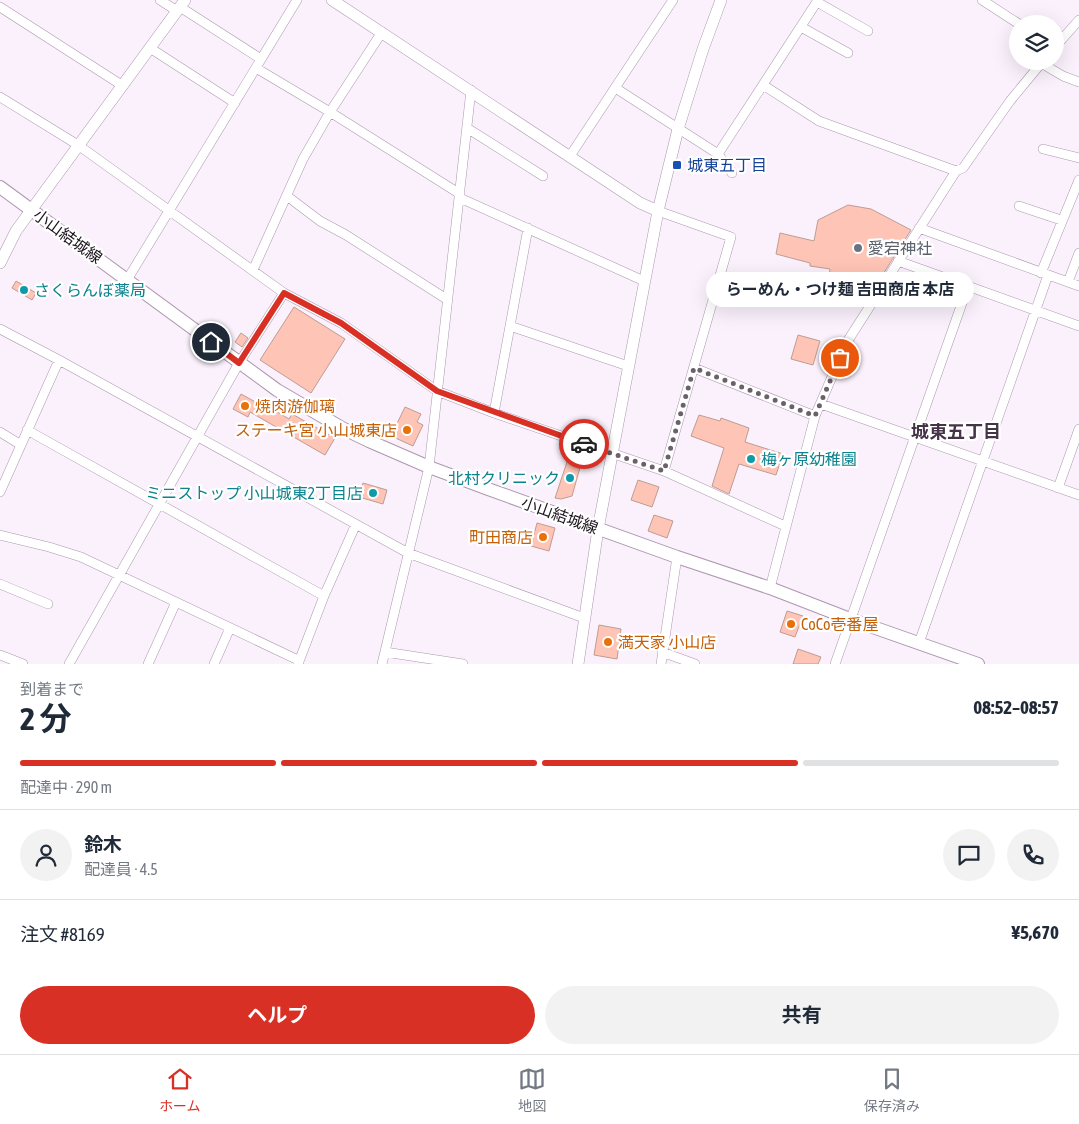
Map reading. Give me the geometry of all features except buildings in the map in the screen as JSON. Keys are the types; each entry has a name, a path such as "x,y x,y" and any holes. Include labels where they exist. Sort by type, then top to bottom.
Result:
{"main road":[{"name":"小山結城線","path":"0,188 32,209 277,390 342,428 428,467 978,664"}],"street":[{"path":"160,0 181,6 261,59"},
{"path":"127,280 297,0"},
{"path":"332,0 640,203 731,237 664,471"},
{"path":"570,156 674,0"},
{"path":"578,664 598,529 658,211 678,129 702,50 721,0"},
{"path":"982,0 1009,18"},
{"path":"718,154 818,1 868,31"},
{"path":"0,263 16,231 181,6"},
{"path":"0,7 122,86"},
{"path":"1064,37 1079,20"},
{"path":"801,27 848,53"},
{"path":"253,270 303,159 330,112 382,32"},
{"path":"150,48 235,103"},
{"path":"256,68 330,112 460,196 644,281"},
{"path":"770,588 815,416 847,342 956,171 963,168 1010,101 1035,70"},
{"path":"1054,70 1063,76 1079,82"},
{"path":"763,85 819,121 956,171"},
{"path":"616,89 718,154 732,173"},
{"path":"382,664 428,467 471,90"},
{"path":"0,97 78,145 284,293 341,323 437,391 494,413 664,471 785,526"},
{"path":"467,128 543,176"},
{"path":"1043,149 1079,158"},
{"path":"919,643 1036,310 1062,220 1079,180"},
{"path":"286,196 320,221 346,234 448,300"},
{"path":"1019,206 1062,220"},
{"path":"494,413 528,228"},
{"path":"919,228 1079,286"},
{"path":"1068,282 1079,253"},
{"path":"898,261 1079,326"},
{"path":"835,664 968,286"},
{"path":"69,664 239,363 284,293"},
{"path":"510,326 628,366"},
{"path":"0,329 408,553 584,618"},
{"path":"0,492 59,360"},
{"path":"694,368 815,416"},
{"path":"821,404 1079,495"},
{"path":"1058,488 1079,429"},
{"path":"27,430 324,596"},
{"path":"0,432 21,444"},
{"path":"0,535 81,557 120,574 298,662 324,596 356,524"},
{"path":"661,664 677,557"},
{"path":"0,584 48,604"},
{"path":"148,664 176,602"},
{"path":"214,664 230,628"},
{"path":"384,652 446,663 463,664"},
{"path":"662,652 695,664"},
{"path":"0,655 23,664"}],"way so far":[{"path":"584,444 664,471 694,368 815,416 840,358"}],"place":[{"name":"城東五丁目","path":"677,165"},
{"name":"愛宕神社","path":"858,248"},
{"name":"さくらんぼ薬局","path":"24,290"},
{"name":"らーめん・つけ麺 吉田商店 本店","path":"840,358"},
{"name":"焼肉游伽璃","path":"245,406"},
{"name":"ステーキ宮 小山城東店","path":"407,430"},
{"name":"梅ヶ原幼稚園","path":"751,459"},
{"name":"北村クリニック","path":"570,478"},
{"name":"ミニストップ 小山城東2丁目店","path":"373,493"},
{"name":"町田商店","path":"543,537"},
{"name":"CoCo壱番屋","path":"791,624"},
{"name":"満天家 小山店","path":"608,642"}],"district":[{"name":"城東五丁目","path":"956,432"}],"route":[{"path":"211,342 239,363 284,293 341,323 437,391 584,444"}]}
